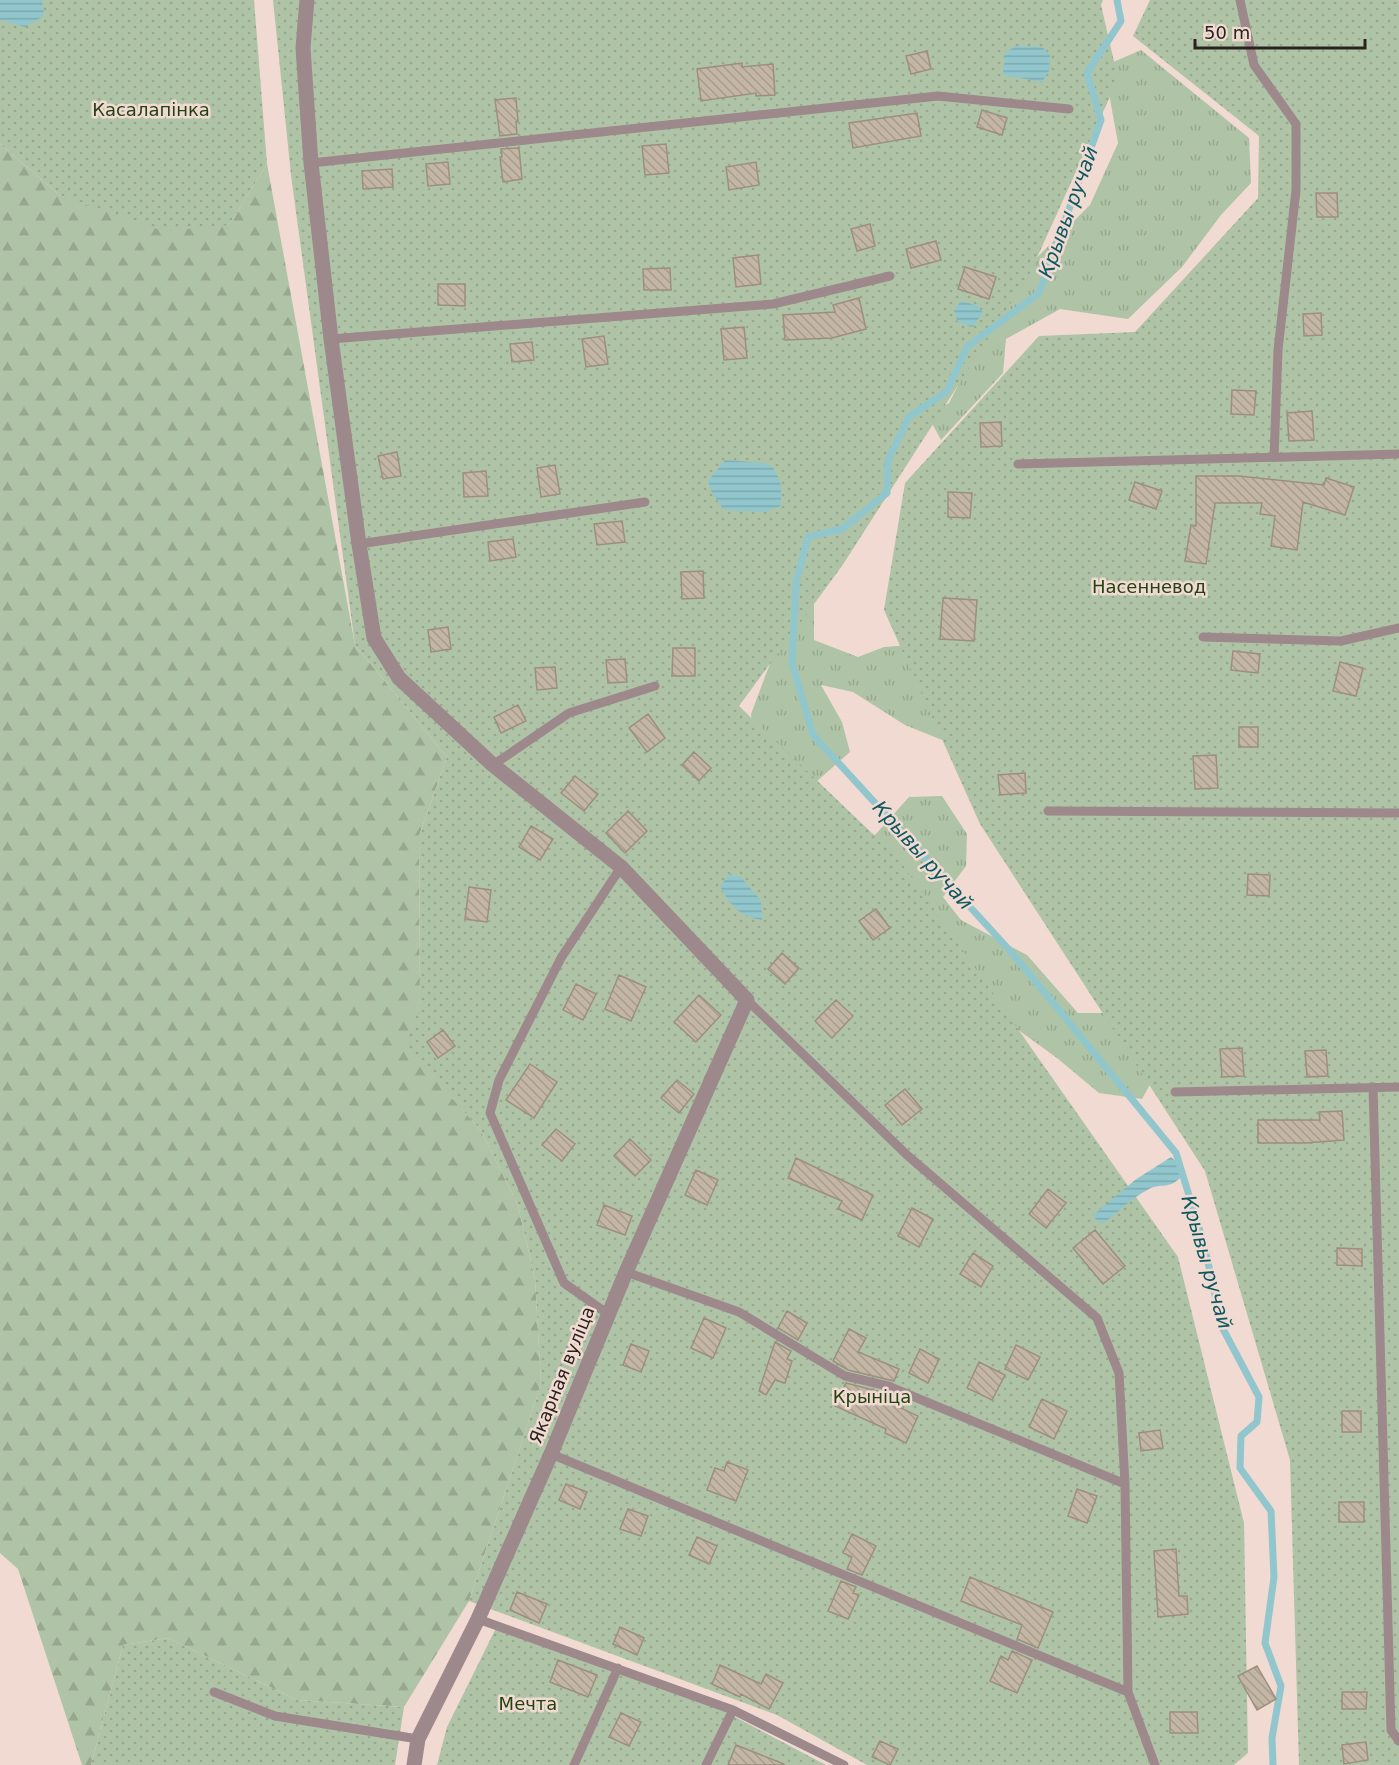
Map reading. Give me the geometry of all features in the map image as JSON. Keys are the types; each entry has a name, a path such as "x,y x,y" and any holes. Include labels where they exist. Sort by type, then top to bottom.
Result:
{"street":[{"path":"307,0 303,48 311,163 358,544 374,638 399,678 493,765 621,867 747,1000"},
{"name":"Якарная вуліца","path":"414,1765 418,1739 478,1619 551,1454 626,1272 747,1000"}],"lane":[{"path":"1240,0 1254,65 1296,123 1296,190 1278,350 1274,457"},
{"path":"311,163 938,96 1069,109"},
{"path":"331,339 773,304 890,276"},
{"path":"1018,464 1399,454"},
{"path":"358,544 645,502"},
{"path":"1203,637 1341,641 1399,628"},
{"path":"493,765 569,712 655,686"},
{"path":"1048,811 1399,813"},
{"path":"608,1314 564,1283 490,1113 500,1080 561,958 621,867"},
{"path":"747,1000 906,1155 1097,1318 1119,1373 1125,1484 1128,1692 1155,1765"},
{"path":"1175,1092 1399,1087"},
{"path":"1373,1088 1391,1730 1399,1741"},
{"path":"626,1272 739,1312 844,1376 888,1386 1125,1484"},
{"path":"551,1454 1128,1692"},
{"path":"478,1619 733,1710 844,1765"},
{"path":"574,1765 618,1668"},
{"path":"214,1692 275,1716 418,1739"},
{"path":"706,1765 733,1710"}],"green space":[{"name":"Касалапінка","path":"0,0 254,0 267,164 229,225 163,231 61,196 0,144"},
{"name":"Крыніца","path":"273,0 1103,0 1101,5 1118,79 1030,273 842,566 739,706 898,858 1178,1257 1244,1523 1248,1753 1234,1765 867,1765 777,1715 469,1601 541,1384 535,1279 518,1205 480,1129 405,1047 420,1001 419,836 447,757 355,645 291,175"},
{"name":"Насенневод","path":"1150,0 1399,1 1399,1765 1299,1765 1290,1460 1205,1171 980,824 884,610 905,483 1039,336 1135,332 1258,198 1259,136 1133,36"},
{"path":"1141,50 1249,138 1251,183 1221,215 1182,267 1128,319 1060,309 1006,339 1003,373 941,440 928,416 949,403 1008,286 1090,205 1118,143 1104,66"},
{"path":"0,144 61,196 229,225 267,164 355,645 447,757 419,836 420,1001 406,1047 480,1129 518,1205 535,1279 541,1384 469,1601 404,1707 297,1700 168,1638 123,1645 91,1765 82,1765 18,1569 0,1553"},
{"path":"814,597 814,640 858,657 884,647 911,645 952,744 905,725 853,692 821,685 842,722 850,752 816,782 757,762 751,714 771,661"},
{"path":"942,796 967,834 966,866 943,897 961,920 1027,955 1078,1013 1114,1013 1157,1072 1142,1099 1099,1093 1057,1058 992,1011 841,818 875,835 909,797"},
{"name":"Мечта","path":"497,1626 722,1710 826,1765 437,1765 447,1727"},
{"path":"168,1638 297,1700 404,1707 395,1765 91,1765 123,1645"}],"water":[{"path":"0,0 42,0 44,16 25,27 0,20"},
{"path":"1016,46 1042,47 1050,55 1049,71 1042,82 1003,75 1005,53"},
{"path":"961,301 978,306 983,313 972,327 957,321 954,310"},
{"path":"725,460 764,463 773,467 781,484 781,506 764,512 724,510 712,493 708,481"},
{"path":"730,874 741,877 761,901 762,920 742,913 728,899 720,886"},
{"path":"1171,1157 1180,1165 1183,1175 1178,1180 1170,1185 1154,1187 1142,1193 1102,1224 1092,1216 1135,1180"}],"building":[{"path":"927,51 931,69 911,74 906,56"},
{"path":"742,63 742,67 773,64 775,95 756,96 756,93 701,101 697,69"},
{"path":"516,98 517,134 500,136 495,100"},
{"path":"982,110 1007,118 1002,135 977,127"},
{"path":"917,113 921,136 853,148 849,123"},
{"path":"666,144 669,173 645,175 642,146"},
{"path":"519,148 522,179 503,182 501,149"},
{"path":"448,162 450,184 428,186 426,164"},
{"path":"756,162 759,185 729,190 726,167"},
{"path":"392,169 393,187 363,189 362,171"},
{"path":"1316,193 1337,193 1338,217 1317,217"},
{"path":"870,224 875,246 857,251 851,229"},
{"path":"936,241 941,260 911,268 906,249"},
{"path":"758,255 761,284 736,287 733,258"},
{"path":"965,267 996,277 989,299 958,289"},
{"path":"670,268 671,290 644,290 643,269"},
{"path":"438,284 465,284 465,306 438,305"},
{"path":"859,298 866,329 832,338 785,340 783,315 835,312 833,305"},
{"path":"1321,313 1322,335 1304,336 1303,314"},
{"path":"744,327 747,358 724,360 721,329"},
{"path":"604,336 608,364 586,367 582,339"},
{"path":"532,342 534,360 512,362 510,344"},
{"path":"1232,390 1256,391 1254,415 1231,414"},
{"path":"1312,411 1314,440 1289,441 1287,413"},
{"path":"1001,422 1002,446 981,447 980,423"},
{"path":"397,452 401,476 383,479 378,456"},
{"path":"555,465 560,494 541,497 537,468"},
{"path":"486,471 488,496 464,497 463,473"},
{"path":"1196,476 1239,476 1324,485 1326,478 1354,487 1345,515 1303,502 1297,550 1271,546 1275,516 1260,514 1262,503 1215,503 1206,564 1185,561 1191,525 1196,526"},
{"path":"1135,482 1162,491 1156,509 1129,500"},
{"path":"948,492 972,493 970,518 948,517"},
{"path":"622,521 625,542 597,545 594,524"},
{"path":"513,539 516,557 490,561 488,542"},
{"path":"703,571 704,598 682,599 681,572"},
{"path":"943,598 977,600 974,641 940,639"},
{"path":"448,627 451,649 431,652 428,630"},
{"path":"673,648 695,648 695,676 672,676"},
{"path":"1233,651 1260,654 1258,673 1231,670"},
{"path":"625,659 627,682 608,683 606,660"},
{"path":"1340,662 1363,668 1356,696 1333,691"},
{"path":"555,667 557,688 537,690 535,668"},
{"path":"518,705 526,721 501,733 494,717"},
{"path":"648,714 665,738 647,752 629,728"},
{"path":"1239,727 1258,727 1258,747 1239,747"},
{"path":"694,752 711,768 699,781 682,765"},
{"path":"1216,755 1218,788 1195,789 1193,756"},
{"path":"1025,773 1026,793 1000,795 998,775"},
{"path":"575,776 598,794 584,811 561,793"},
{"path":"628,811 647,831 625,853 606,833"},
{"path":"531,826 553,839 540,860 519,847"},
{"path":"1248,874 1270,875 1269,896 1247,895"},
{"path":"469,887 491,890 487,922 465,919"},
{"path":"876,909 890,928 873,940 859,921"},
{"path":"782,953 799,968 785,984 768,969"},
{"path":"619,975 646,987 631,1021 605,1009"},
{"path":"576,984 596,994 583,1020 563,1010"},
{"path":"699,995 721,1015 696,1042 674,1022"},
{"path":"836,1000 853,1016 832,1038 815,1021"},
{"path":"443,1030 455,1046 438,1058 427,1042"},
{"path":"1242,1048 1244,1076 1222,1077 1220,1049"},
{"path":"1326,1050 1328,1076 1307,1077 1305,1051"},
{"path":"530,1064 557,1082 534,1118 506,1100"},
{"path":"677,1080 694,1094 679,1113 661,1098"},
{"path":"905,1089 922,1109 902,1125 885,1105"},
{"path":"1342,1111 1344,1140 1258,1143 1258,1120 1320,1120 1319,1112"},
{"path":"556,1129 575,1144 562,1161 542,1145"},
{"path":"630,1139 651,1160 635,1176 614,1156"},
{"path":"796,1158 873,1195 862,1220 838,1209 842,1201 788,1178"},
{"path":"696,1170 718,1180 707,1205 685,1195"},
{"path":"1048,1189 1066,1203 1046,1228 1029,1214"},
{"path":"604,1205 632,1216 625,1235 597,1225"},
{"path":"912,1208 933,1219 919,1247 898,1236"},
{"path":"1095,1230 1125,1266 1103,1284 1073,1248"},
{"path":"1337,1248 1362,1249 1362,1266 1337,1265"},
{"path":"973,1253 993,1266 981,1287 960,1274"},
{"path":"787,1311 807,1323 798,1340 778,1328"},
{"path":"704,1318 726,1328 713,1358 691,1348"},
{"path":"849,1329 866,1338 858,1352 899,1369 894,1381 848,1370 833,1361"},
{"path":"775,1342 791,1351 787,1359 792,1361 785,1383 775,1380 766,1395 759,1391"},
{"path":"631,1344 649,1351 641,1372 623,1365"},
{"path":"1016,1345 1040,1357 1028,1380 1005,1369"},
{"path":"920,1349 939,1359 928,1383 909,1373"},
{"path":"979,1362 1005,1375 992,1400 967,1388"},
{"path":"846,1383 889,1394 886,1401 918,1416 906,1443 885,1433 886,1429 835,1406"},
{"path":"1042,1399 1067,1411 1054,1439 1029,1427"},
{"path":"1342,1411 1361,1411 1361,1432 1342,1432"},
{"path":"1160,1430 1163,1448 1141,1451 1139,1433"},
{"path":"727,1462 748,1470 736,1501 707,1490 715,1468 724,1471"},
{"path":"566,1484 587,1492 580,1509 559,1500"},
{"path":"1077,1489 1097,1496 1087,1523 1068,1516"},
{"path":"1339,1502 1364,1502 1364,1522 1339,1522"},
{"path":"628,1509 648,1516 641,1536 620,1529"},
{"path":"852,1534 876,1546 862,1575 847,1569 852,1557 843,1553"},
{"path":"697,1537 717,1546 709,1564 689,1555"},
{"path":"1176,1549 1179,1596 1187,1596 1188,1614 1158,1617 1154,1551"},
{"path":"970,1577 1053,1612 1038,1648 1017,1639 1022,1625 961,1601"},
{"path":"841,1581 856,1587 853,1593 859,1595 848,1619 828,1611"},
{"path":"517,1592 547,1604 539,1623 510,1610"},
{"path":"620,1627 644,1638 637,1655 613,1644"},
{"path":"1012,1651 1032,1660 1017,1693 990,1681 1001,1656 1008,1660"},
{"path":"558,1660 597,1675 588,1697 550,1682"},
{"path":"720,1665 761,1684 766,1674 783,1683 769,1709 741,1694 740,1697 712,1684"},
{"path":"1257,1666 1276,1699 1257,1710 1238,1676"},
{"path":"1342,1692 1367,1692 1366,1709 1342,1709"},
{"path":"1170,1712 1197,1712 1198,1733 1170,1733"},
{"path":"621,1713 641,1722 629,1746 609,1737"},
{"path":"880,1741 898,1749 890,1765 872,1757"},
{"path":"1366,1742 1368,1760 1344,1764 1342,1745"},
{"path":"736,1745 784,1764 784,1765 728,1765"}],"waterway":[{"name":"Крывы ручай","path":"1117,0 1121,21 1087,73 1101,120 1039,293 967,347 947,391 909,417 888,460 887,493 842,529 808,537 796,582 792,663 813,735 1013,954 1176,1153 1204,1244 1222,1327 1259,1397 1257,1422 1241,1436 1240,1468 1271,1511 1274,1577 1265,1643 1281,1686 1272,1738 1273,1765"}]}
